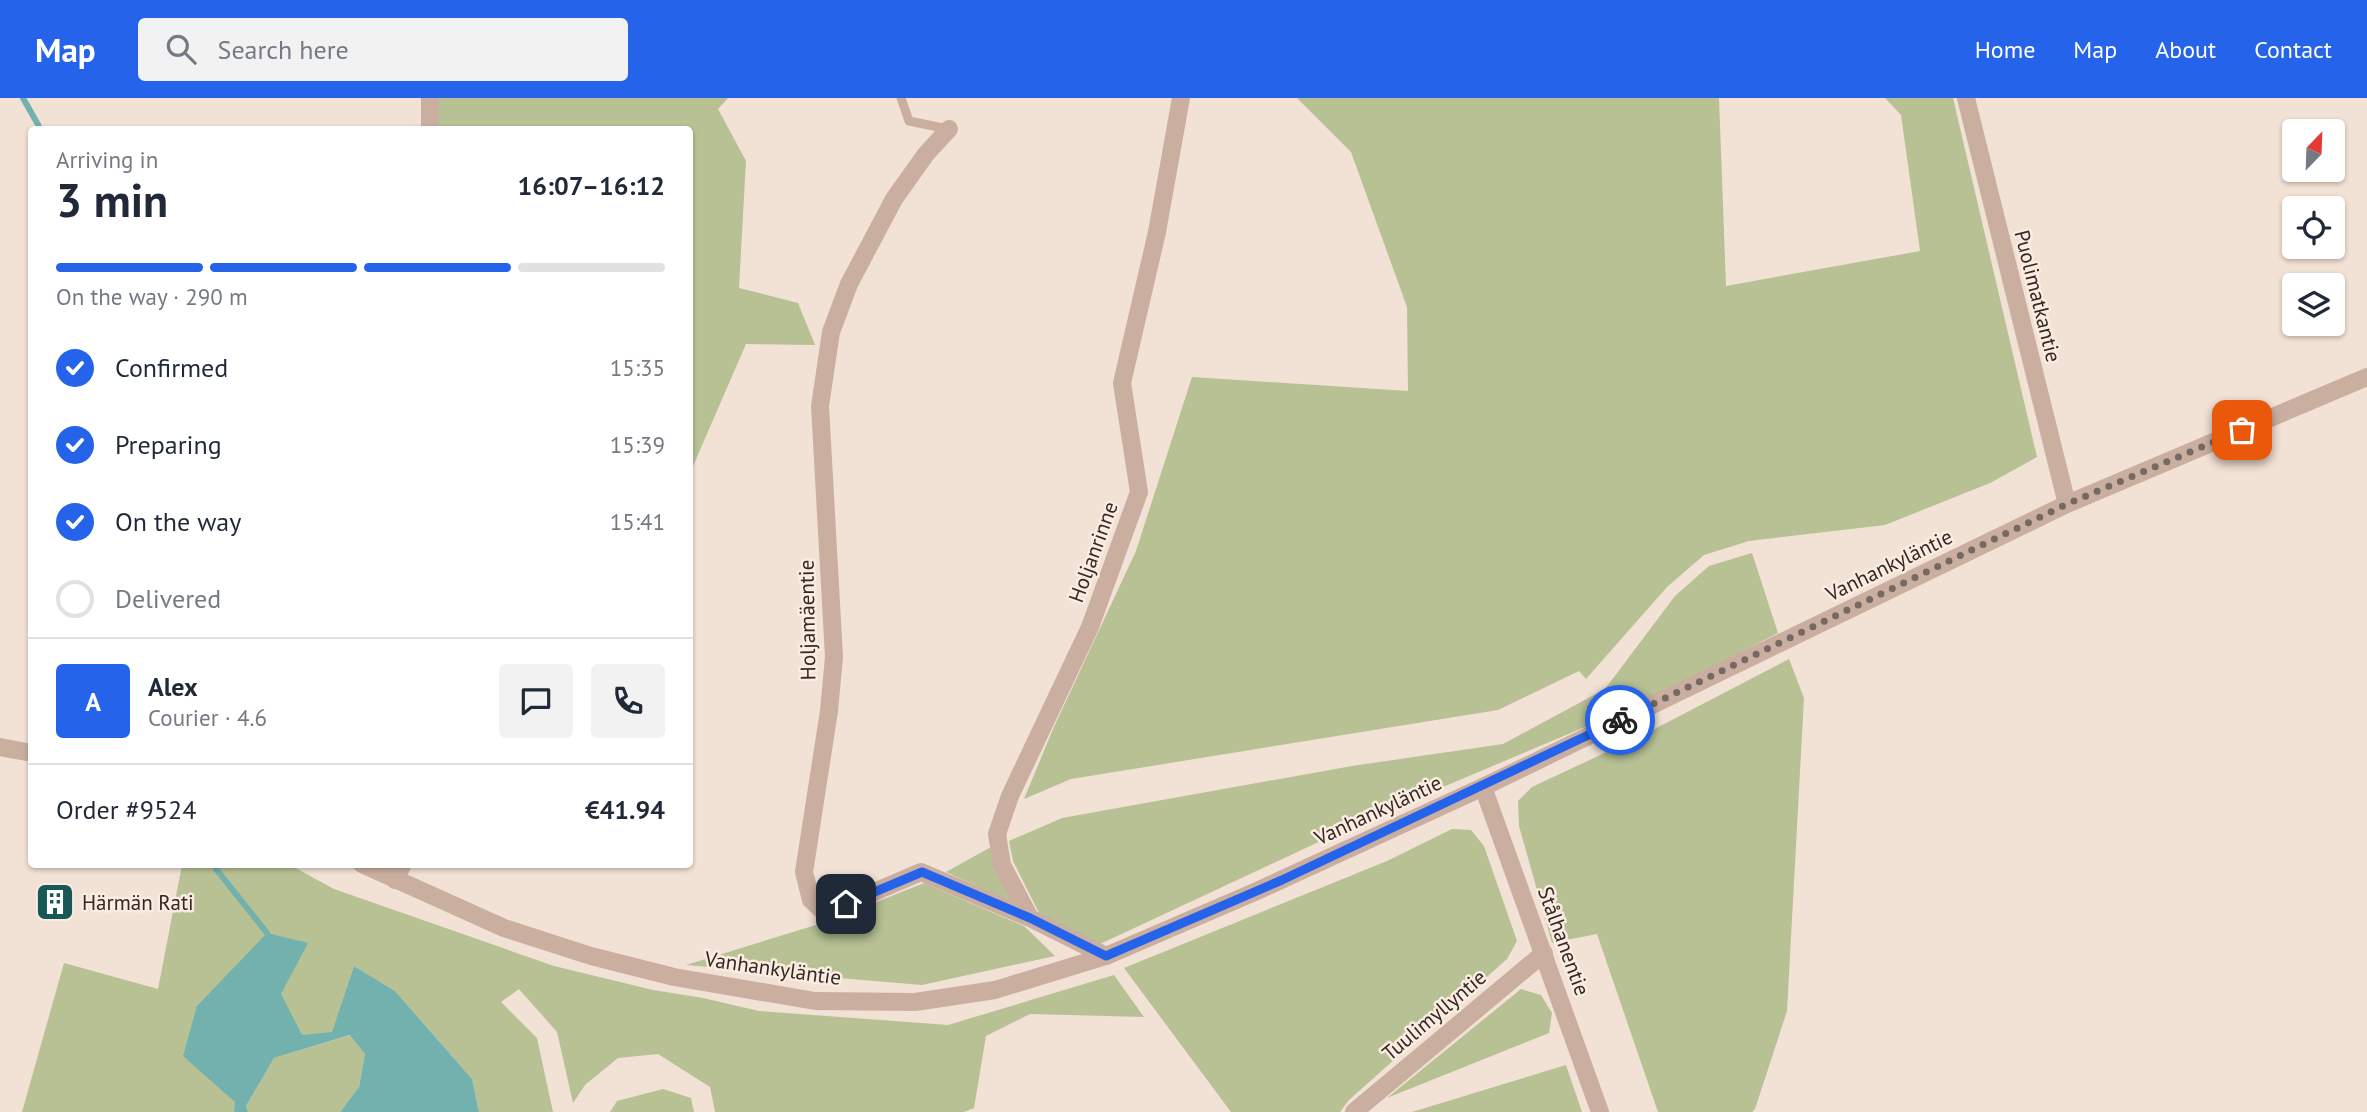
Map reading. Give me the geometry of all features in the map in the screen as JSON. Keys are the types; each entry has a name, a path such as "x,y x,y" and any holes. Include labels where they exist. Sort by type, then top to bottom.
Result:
{"street":[{"path":"430,98 430,126"},
{"name":"Holjanrinne","path":"1030,918 1002,865 998,835 1010,796 1090,627 1139,492 1122,383 1157,232 1181,98"},
{"name":"Puolimatkantie","path":"1966,98 2067,504"},
{"name":"Holjamäentie","path":"949,129 926,154 894,199 849,284 831,332 820,406 834,657 829,711 804,872 811,900 825,913 922,872 1030,918 1106,956"},
{"name":"Vanhankyläntie","path":"380,868 399,872 504,928 591,956 674,977 815,1001 915,1002 995,990 1106,956 1257,891 1483,786 2067,504 2367,377"},
{"path":"0,747 28,752"},
{"name":"Stålhanentie","path":"1483,786 1600,1112"},
{"name":"Tuulimyllyntie","path":"1354,1112 1544,953"}],"lane":[{"path":"901,98 909,121 949,129"}],"green space":[{"path":"421,98 728,98 718,109 746,161 739,288 798,303 815,345 746,344 693,466 693,126 421,126"},
{"path":"1297,98 1719,98 1726,286 1920,251 1901,115 1885,98 1953,98 2037,457 1990,483 1885,525 1749,541 1704,555 1667,587 1586,679 1579,671 1498,710 1071,779 1024,799 1053,729 1136,551 1192,377 1408,391 1407,307 1351,152"},
{"path":"1752,553 1778,633 1649,700 1372,817 1098,945 1039,913 1013,861 1009,841 1062,818 1352,766 1503,744 1605,689 1675,596 1709,566"},
{"path":"1789,659 1804,698 1787,1011 1752,1112 1658,1112 1597,934 1552,943 1519,826 1518,801 1532,787 1645,734"},
{"path":"1452,829 1471,830 1484,846 1517,941 1507,959 1349,1100 1340,1112 1231,1112 1124,968 1387,861"},
{"path":"991,847 994,869 1014,903 946,872"},
{"path":"181,868 296,868 334,889 554,966 653,990 759,1011 948,1025 1114,975 1144,1017 1030,1014 986,1036 974,1108 964,1112 715,1112 710,1087 658,1054 618,1058 585,1085 573,1103 557,1032 519,989 501,1002 537,1038 553,1112 479,1112 472,1079 395,991 354,966 332,1033 302,1036 280,994 268,933 234,1112 22,1112 64,963 158,989"},
{"path":"924,883 1024,926 1055,956 922,985 686,965 829,921"},
{"path":"1521,989 1541,995 1552,1013 1549,1033 1387,1098"},
{"path":"351,1035 365,1054 359,1087 340,1112 248,1112 246,1106 274,1058"},
{"path":"1566,1065 1582,1112 1412,1112"},
{"path":"663,1089 691,1098 694,1112 610,1112 617,1101"}],"water":[{"path":"267,933 308,943 281,994 302,1035 332,1032 354,966 395,991 472,1079 479,1112 340,1112 359,1087 365,1054 350,1035 274,1058 246,1106 248,1112 234,1112 235,1102 183,1056 197,1006"}],"waterway":[{"path":"23,98 39,126"},
{"path":"216,868 267,933"}],"way so far":[{"path":"1620,720 2067,504 2242,430"}],"place":[{"name":"Härmän Rati","path":"55,902"}],"route":[{"path":"846,904 922,872 1030,918 1106,956 1282,880 1620,720"}]}
